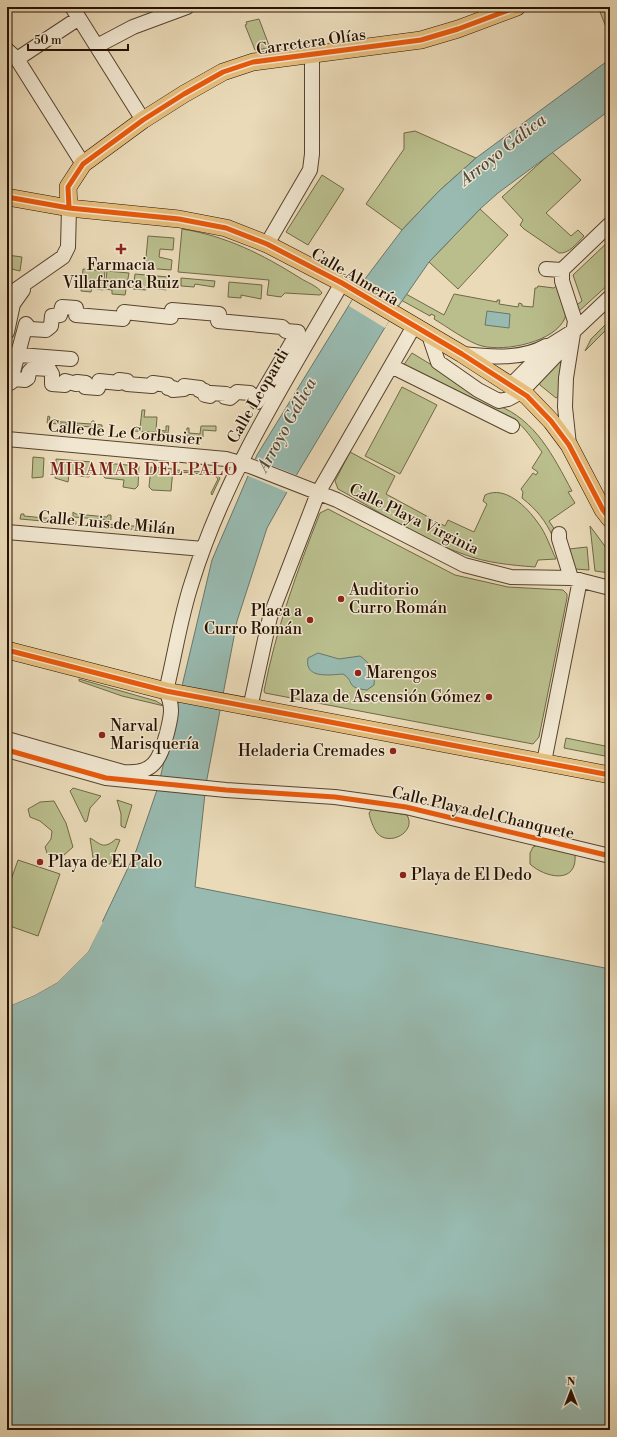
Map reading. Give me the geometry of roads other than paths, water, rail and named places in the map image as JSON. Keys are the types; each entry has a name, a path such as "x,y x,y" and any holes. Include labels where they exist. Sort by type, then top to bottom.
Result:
{"main road":[{"name":"Carretera Olías","path":"69,208 68,187 83,164 143,120 184,94 223,72 253,62 420,40 458,29 501,10 517,7"},
{"name":"Calle Almería","path":"7,197 69,208 179,219 226,228 267,244 342,283 462,354 516,388 551,421 569,445 603,510 610,519"},
{"path":"7,650 166,691 610,775"}],"street":[{"path":"97,46 133,28 187,7"},
{"path":"83,164 12,54 75,13 143,120"},
{"path":"267,244 310,170 312,154 312,55"},
{"path":"7,296 63,257 68,247 69,208"},
{"path":"569,445 565,407 566,378 575,330 575,321 562,280 562,270 609,219"},
{"path":"546,269 562,270"},
{"path":"7,332 12,304 27,283"},
{"name":"Calle Leopardi","path":"166,691 191,584 203,549 242,464 342,283"},
{"path":"429,335 438,362 478,390 499,401 508,399 551,345 575,330 610,297"},
{"path":"62,307 76,308 76,315 124,319 124,312 171,317 172,310 219,314 218,321 282,327 286,331 298,332 257,402 250,393 237,392 230,398 225,397 226,394 210,393 210,396 205,395 205,391 199,390 200,388 184,386 184,389 173,390 173,388 168,388 168,385 153,383 152,386 127,384 127,381 119,380 119,383 99,381 98,388 85,387 86,383 77,382 76,384 65,381 65,385 52,384 52,374 49,369 33,368 29,372 28,378 25,380 15,379 10,383 12,355 26,324 30,329 46,330 50,326 52,316 60,315 62,307"},
{"path":"250,708 270,617 318,493 414,326"},
{"path":"462,354 488,356 520,355 539,350 561,335 575,330"},
{"path":"12,355 71,359"},
{"path":"391,366 512,426"},
{"name":"Calle de Le Corbusier","path":"7,439 226,459 242,464"},
{"name":"Calle Playa Virginia","path":"242,464 337,500 464,565 511,577 576,579 610,588"},
{"name":"Calle Luis de Milán","path":"7,532 203,549"},
{"path":"544,762 576,579 570,569 559,539 559,534"},
{"path":"7,739 123,772 133,773 144,771 159,758 162,750 172,711 171,702 166,691"},
{"name":"Calle Playa del Chanquete","path":"7,750 106,778 205,788 335,797 406,807 610,856"}],"water":[{"name":"Arroyo Gálica","path":"610,59 610,110 498,193 480,209 429,262 393,314 297,474 267,528 237,621 206,784 195,887 610,969 610,1430 7,1430 7,1007 35,995 58,982 88,952 136,851 158,787 212,560 257,455 365,279 402,230 439,191 476,158"},
{"path":"487,311 510,314 509,328 485,325"},
{"path":"318,653 339,659 360,656 372,668 374,685 367,690 360,689 353,686 349,679 343,674 325,675 314,673 310,670 308,665 308,658"}],"place":[{"name":"Farmacia Villafranca Ruiz","path":"121,249"},
{"name":"Auditorio Curro Román","path":"341,599"},
{"name":"Placa a Curro Román","path":"310,620"},
{"name":"Marengos","path":"358,673"},
{"name":"Plaza de Ascensión Gómez","path":"489,697"},
{"name":"Narval Marisquería","path":"102,735"},
{"name":"Heladeria Cremades","path":"393,751"},
{"name":"Playa de El Palo","path":"40,862"},
{"name":"Playa de El Dedo","path":"403,875"}],"district":[{"name":"MIRAMAR DEL PALO","path":"144,470"}]}
